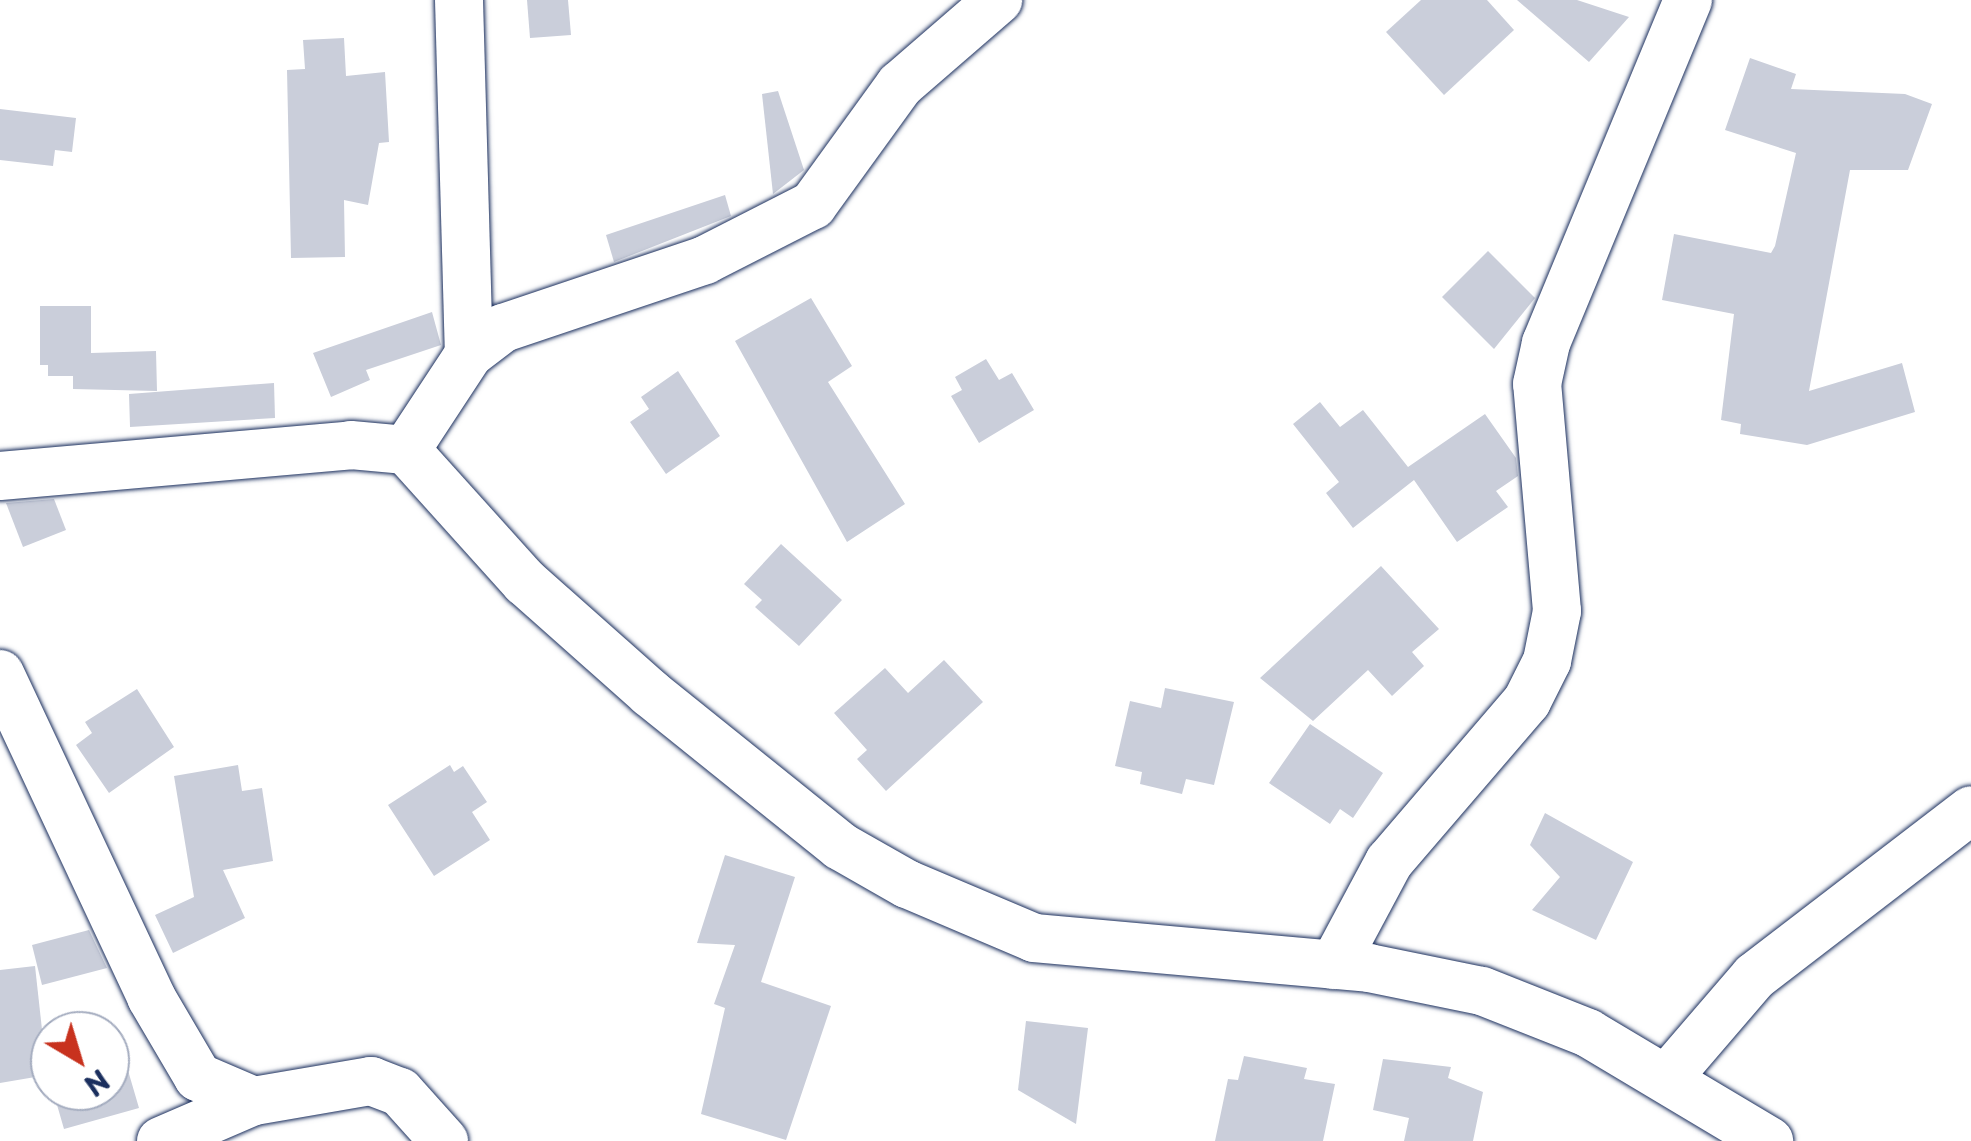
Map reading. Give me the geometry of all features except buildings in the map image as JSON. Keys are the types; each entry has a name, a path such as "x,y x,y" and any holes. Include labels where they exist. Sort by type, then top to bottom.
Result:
{"street":[{"path":"458,0 469,354"},
{"path":"406,450 469,354 503,328 705,260 812,205 900,85 998,0"},
{"path":"1334,965 1389,862 1526,702 1546,660 1557,611 1540,370 1688,0"},
{"path":"0,476 351,445 406,450 525,582 650,693 840,846 907,884 1034,938 1334,965 1494,996 1588,1033 1668,1078 1741,1135"},
{"path":"0,674 182,1059 218,1090 254,1101"},
{"path":"1668,1078 1755,976 1971,810"},
{"path":"161,1141 254,1101 371,1081 400,1092 444,1141"}]}
